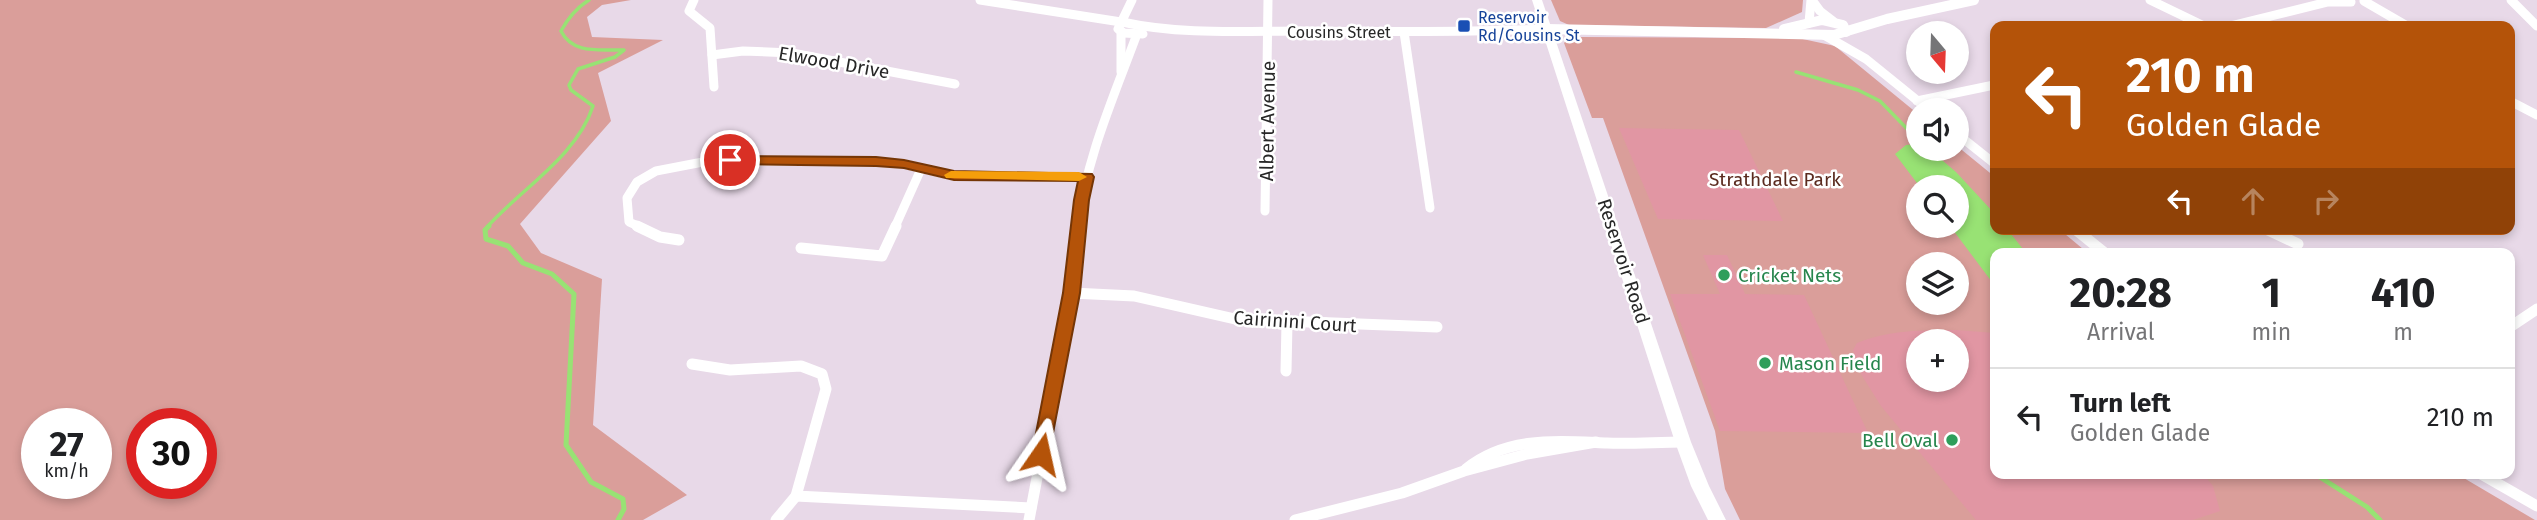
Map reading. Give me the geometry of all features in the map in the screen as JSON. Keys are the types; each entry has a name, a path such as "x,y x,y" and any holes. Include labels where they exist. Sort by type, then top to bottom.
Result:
{"main road":[{"name":"Reservoir Road","path":"1537,0 1683,442 1717,520"}],"street":[{"path":"694,0 689,10 710,28 714,86"},
{"path":"980,0 1121,27"},
{"name":"Albert Avenue","path":"1265,211 1268,0"},
{"path":"1811,0 1820,11 1845,27 1866,59"},
{"path":"1811,0 1808,23 1811,29 1866,59 1913,98"},
{"name":"Cousins Street","path":"1121,27 1202,31 1743,32 1824,35 1974,0"},
{"path":"2150,0 2194,21"},
{"path":"2511,0 2537,26"},
{"path":"2251,21 2333,1 2364,1 2398,21"},
{"path":"2350,1 2382,12"},
{"path":"1121,72 1121,27 1132,3"},
{"path":"796,496 1030,514 1072,293 1081,200 1121,72 1129,60 1138,29 1132,3"},
{"path":"1834,21 1887,19"},
{"name":"Cousins Street","path":"1743,32 1779,30 1808,23 1834,21"},
{"path":"1404,32 1430,208"},
{"name":"Elwood Drive","path":"712,55 754,51 792,52 818,61 954,83"},
{"path":"1931,98 1990,86"},
{"path":"2515,104 2537,115"},
{"path":"1969,143 1990,160"},
{"path":"679,240 660,237 629,222 625,209 631,190 638,182 646,175 672,165 705,160 876,162 954,176 1087,177"},
{"path":"801,248 882,256 921,169"},
{"path":"2082,235 2099,248"},
{"path":"2279,235 2298,244"},
{"name":"Cairinini Court","path":"1072,293 1134,296 1236,319 1437,327"},
{"path":"2515,324 2537,309"},
{"path":"1286,371 1287,323"},
{"path":"692,364 728,370 793,365 812,367 822,374 826,389 796,496 776,520"},
{"path":"1295,520 1402,493 1524,449 1596,442 1683,442"},
{"path":"2490,479 2537,506"}],"green space":[{"path":"0,0 631,0 602,5 587,17 592,37 663,40 598,73 611,121 520,224 541,253 602,279 593,425 687,495 643,520 0,520"},
{"path":"1551,0 1803,0 1802,12 1766,28 1569,25 1560,21"},
{"name":"Strathdale Park","path":"1798,38 1835,46 1906,104 1906,161 1969,161 1969,156 1990,173 1990,235 2066,235 2082,248 1990,248 1990,479 2465,479 2535,520 1740,520 1725,489 1715,431 1603,118 1592,118 1564,43 1568,39"}],"shaded area":[{"path":"1619,128 1739,130 1783,221 1658,219"},
{"path":"1906,145 1906,161 1943,161 1959,175 1911,175 1895,154"},
{"path":"1969,186 1990,209 1990,235 2012,235 2022,248 1990,248 1990,279 1959,238 1969,238"},
{"name":"Mason Field","path":"1703,255 1727,255 1745,294 1804,295 1868,433 1720,431 1670,294 1720,294"},
{"name":"Bell Oval","path":"1969,331 1990,333 1990,479 2207,479 2213,486 2220,511 2193,520 1976,520 1881,406 1861,374 1853,350 1857,343 1881,335 1906,332 1906,392 1969,392"}],"waterway":[{"path":"487,227 547,171 574,141 585,124 593,106 571,90 569,85 578,69 615,57 624,50 588,49 566,39 561,31 576,10 589,0"},
{"path":"1796,72 1858,90 1880,101 1906,128"},
{"path":"489,226 485,230 486,239 508,246 523,263 552,274 574,294 566,445 591,482 623,499 624,509 618,520"},
{"path":"2323,479 2367,507 2380,520"}],"slow traffic":[{"path":"951,175 1079,177"}],"place":[{"name":"Reservoir Rd/Cousins St","path":"1464,26"},
{"name":"Cricket Nets","path":"1724,275"},
{"name":"Mason Field","path":"1765,363"},
{"name":"Bell Oval","path":"1952,440"}],"route":[{"path":"730,160 904,164 954,176 1087,177 1081,200 1072,293 1041,454"}]}
